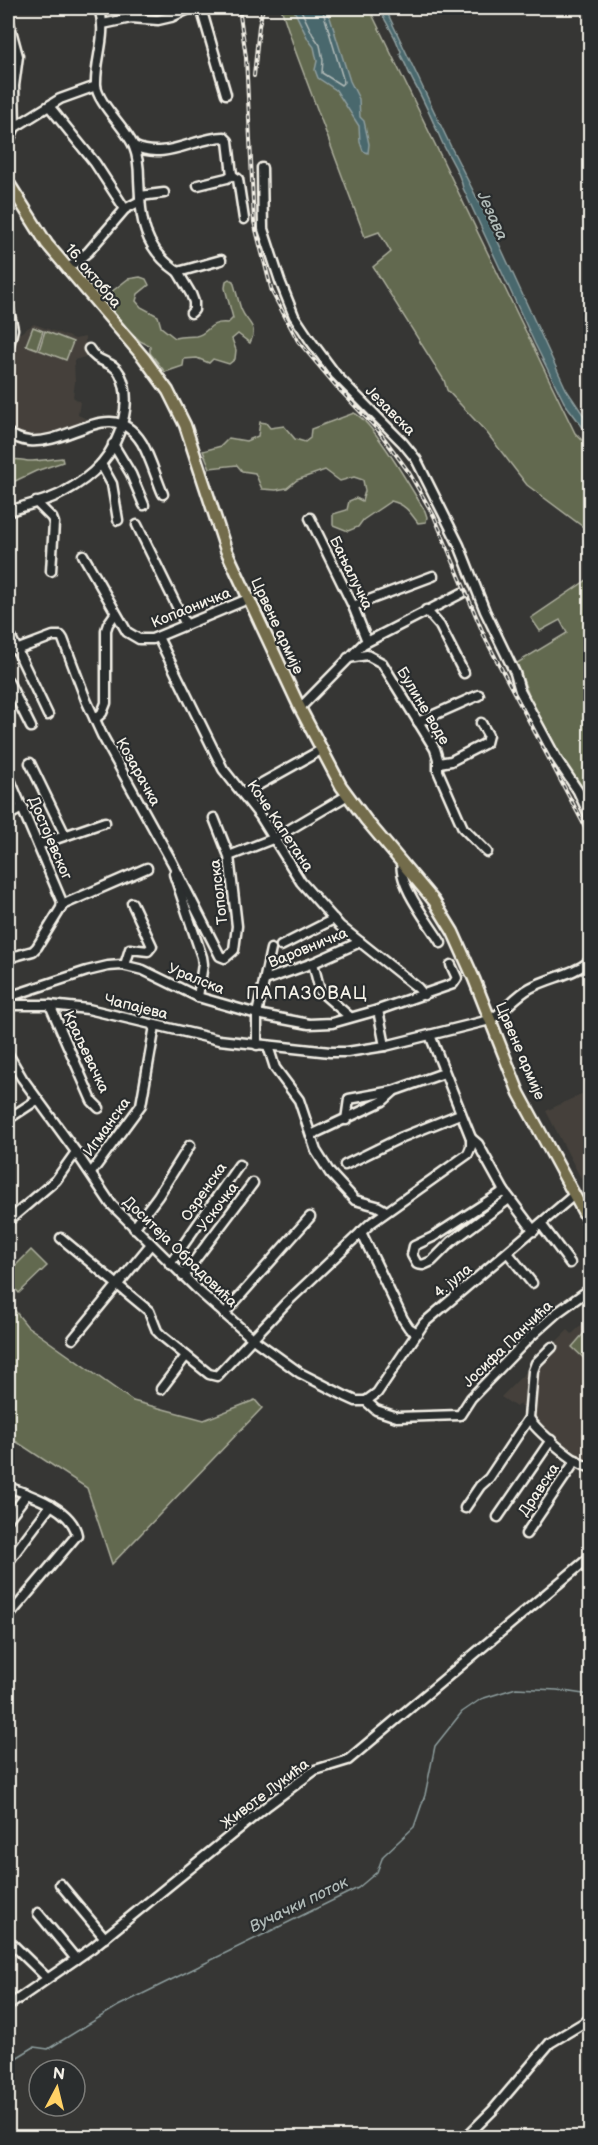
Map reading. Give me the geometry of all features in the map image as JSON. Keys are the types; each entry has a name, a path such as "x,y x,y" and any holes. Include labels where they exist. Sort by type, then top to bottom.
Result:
{"main road":[{"name":"16. октобра","path":"8,182 47,244 66,269 163,383"},
{"name":"Црвене армије","path":"163,383 185,425 217,526 248,599 321,750 348,795 434,901 453,932 519,1093 591,1224"}],"street":[{"path":"99,8 104,24 96,86 103,101 134,146 138,163 143,225 151,244 165,263 178,272 194,302 194,310 191,313"},
{"path":"104,24 121,19 165,18 191,8"},
{"path":"201,8 226,94"},
{"path":"8,19 18,56 14,86 15,127 8,143"},
{"path":"15,127 68,96 96,86"},
{"path":"49,106 95,163 125,209"},
{"path":"134,146 149,152 175,149 224,137 228,141 232,175 238,179 244,219"},
{"name":"Језавска","path":"262,168 263,229 276,271 294,316 336,375 416,459 459,545 485,611 515,673 519,691 591,817"},
{"path":"198,184 232,175"},
{"path":"66,269 88,252 125,209 140,198 164,193"},
{"path":"178,272 221,260"},
{"path":"8,305 13,329 8,350"},
{"path":"8,512 63,493 101,464 113,444 122,423 126,392 115,367 95,358 89,349"},
{"path":"8,434 21,440 36,441 52,439 105,422 122,423 140,441 163,494"},
{"path":"113,444 131,474 144,505"},
{"path":"101,464 112,484 118,520"},
{"path":"36,502 54,523 51,571"},
{"name":"Бањалучка","path":"310,518 353,606 367,641"},
{"path":"137,525 186,625"},
{"name":"Копаоничка","path":"83,555 116,614 133,637 145,640 158,637 248,599"},
{"path":"353,606 433,576"},
{"path":"300,708 367,641 462,593"},
{"path":"426,610 440,626 464,673"},
{"path":"95,719 102,713 106,703 106,630 116,614"},
{"path":"8,631 48,715"},
{"name":"Козарачка","path":"16,650 53,636 61,636 95,719 118,765 223,958"},
{"name":"Коче Капетана","path":"158,637 223,769 244,793 275,838 286,861 301,882 334,920 424,995"},
{"name":"Булине воде","path":"348,658 367,655 382,663 435,749 439,763 438,771 463,828 487,852"},
{"path":"8,681 31,727"},
{"path":"418,722 479,695"},
{"name":"Булине воде","path":"439,763 451,761 486,743 488,735 482,723"},
{"path":"244,793 321,750"},
{"path":"30,763 65,835"},
{"name":"Достојевског","path":"8,775 62,905 33,951 8,958"},
{"path":"229,856 275,838 348,795"},
{"path":"8,816 23,807"},
{"name":"Тополска","path":"214,818 229,856 237,933 234,950 231,955 223,958"},
{"path":"38,845 105,822"},
{"path":"172,862 178,889 202,957 198,997"},
{"name":"Црвене армије","path":"402,862 400,873 408,892 441,943"},
{"path":"62,905 147,868"},
{"path":"125,965 130,949 147,951 152,948 132,903"},
{"path":"281,946 334,920"},
{"name":"Варовничка","path":"265,980 313,963 360,942"},
{"path":"256,1045 257,1014 271,949"},
{"path":"490,1020 532,987 591,962"},
{"path":"313,963 320,990 350,1017"},
{"name":"Уралска","path":"8,997 108,966 125,965 142,970 198,997 257,1014 317,1025 378,1010 456,982 456,975 451,965"},
{"name":"Чапајева","path":"8,1005 50,1005 88,1009 219,1040 330,1052 347,1052 386,1046 490,1020"},
{"name":"Краљевачка","path":"50,1005 92,1101 99,1108"},
{"path":"378,1010 386,1046"},
{"name":"Игманска","path":"91,1173 141,1105 155,1026"},
{"path":"61,1238 149,1311 157,1331 209,1374 218,1376 286,1303 361,1232 386,1211 468,1154 471,1149 471,1138 430,1035"},
{"path":"268,1047 275,1068 299,1100 316,1151 325,1165 351,1197 360,1203 378,1206 386,1211"},
{"name":"Доситеја Обрадовића","path":"8,1055 111,1204 170,1264 253,1339"},
{"path":"346,1120 348,1100 393,1092 444,1073"},
{"path":"311,1136 383,1101 393,1092"},
{"path":"8,1119 37,1100"},
{"path":"345,1165 400,1138 460,1114"},
{"path":"471,1138 482,1150 506,1195 534,1231"},
{"path":"134,1228 158,1196 190,1145"},
{"path":"471,1149 482,1150"},
{"path":"8,1221 56,1180 76,1152"},
{"name":"Озренска","path":"170,1264 240,1165"},
{"name":"Ускочка","path":"183,1276 253,1183"},
{"path":"506,1195 432,1261 423,1265 417,1264 412,1255 414,1246 506,1195"},
{"name":"4. јула","path":"366,1401 378,1392 417,1333 432,1316 574,1195"},
{"path":"224,1314 310,1217"},
{"path":"541,1224 570,1263"},
{"path":"361,1232 403,1319 417,1333"},
{"path":"73,1339 151,1244"},
{"path":"508,1253 532,1283"},
{"name":"Јосифа Панчића","path":"253,1339 300,1373 352,1399 366,1401 376,1410 397,1417 460,1415 471,1398 530,1338 558,1312 591,1289"},
{"path":"465,1508 480,1486 489,1478 529,1418 533,1371 536,1363 552,1347"},
{"path":"162,1389 186,1356"},
{"path":"529,1418 550,1440 585,1467 591,1467"},
{"path":"498,1517 550,1440"},
{"name":"Дравска","path":"526,1534 576,1460"},
{"path":"8,1487 51,1505 62,1513 75,1529 76,1537 8,1617"},
{"path":"8,1520 27,1494"},
{"path":"8,1562 51,1505"},
{"name":"Животе Лукића","path":"8,2006 105,1938 268,1805 315,1770 348,1760 591,1557"},
{"path":"60,1884 105,1938"},
{"path":"38,1913 76,1959"},
{"path":"8,1940 47,1978"},
{"path":"465,2138 493,2110 550,2043 591,2019"}],"shaded area":[{"path":"34,324 75,339 85,337 85,346 89,356 74,360 73,397 80,402 78,415 93,422 45,437 24,436 8,428 8,356 17,335"},
{"path":"590,1090 590,1196 546,1111"},
{"path":"590,1317 590,1420 582,1431 590,1438 590,1462 587,1462 580,1459 519,1404 516,1407 501,1397 568,1330 572,1334"}],"green space":[{"path":"281,8 369,8 575,433 590,448 590,532 527,485 487,433 447,390 444,380 373,267 391,252 379,232 365,237"},
{"path":"140,277 146,279 149,285 138,294 136,301 141,307 158,316 161,327 175,338 196,336 212,325 228,323 233,318 225,288 226,281 229,279 233,281 243,314 253,328 250,343 238,334 232,339 236,350 235,359 229,364 213,359 209,363 197,358 184,359 183,366 165,372 150,353 150,346 140,341 106,307 106,296 128,279"},
{"path":"33,327 43,331 37,349 26,345"},
{"path":"45,331 73,342 66,360 39,350"},
{"path":"354,413 371,429 392,457 425,511 426,522 418,523 404,506 391,501 363,520 358,527 348,531 333,525 333,514 347,510 349,501 356,498 362,501 365,491 363,480 354,477 340,481 325,470 297,480 287,488 262,489 255,473 242,471 237,465 210,468 203,451 221,446 229,438 246,441 258,436 260,422 266,423 270,428 284,426 295,439 305,442 310,438 311,429"},
{"path":"62,458 63,462 36,471 9,484 7,473 9,461"},
{"path":"590,578 590,807 532,704 517,663 567,633 560,620 540,631 531,618"},
{"path":"31,1250 47,1266 19,1293 8,1281 8,1273"},
{"path":"8,1302 27,1326 133,1401 204,1420 255,1400 262,1408 112,1564 87,1488 17,1442 8,1442"},
{"path":"590,1326 590,1364 572,1347"}],"water":[{"path":"293,8 327,8 350,81 359,99 360,117 364,121 369,144 368,153 363,151 360,142 359,126 336,90 318,78 315,70 317,61 314,47"},
{"path":"379,8 385,8 489,222 566,389 590,425 590,437 564,402 535,344 463,188 457,170"}],"waterway":[{"name":"Вучачки поток","path":"8,2063 34,2047 48,2049 118,2006 358,1888 377,1872 383,1856 414,1827 425,1795 435,1746 462,1712 481,1699 516,1688 557,1690 590,1695"}],"railway":[{"path":"239,8 246,57 254,222 272,292 298,341 336,386 378,430 408,471 434,516 486,640 590,836"},
{"path":"254,76 263,8"}],"district":[{"name":"ПАПАЗОВАЦ","path":"307,993"}],"water label":[{"name":"Језава","path":"492,216"}]}
